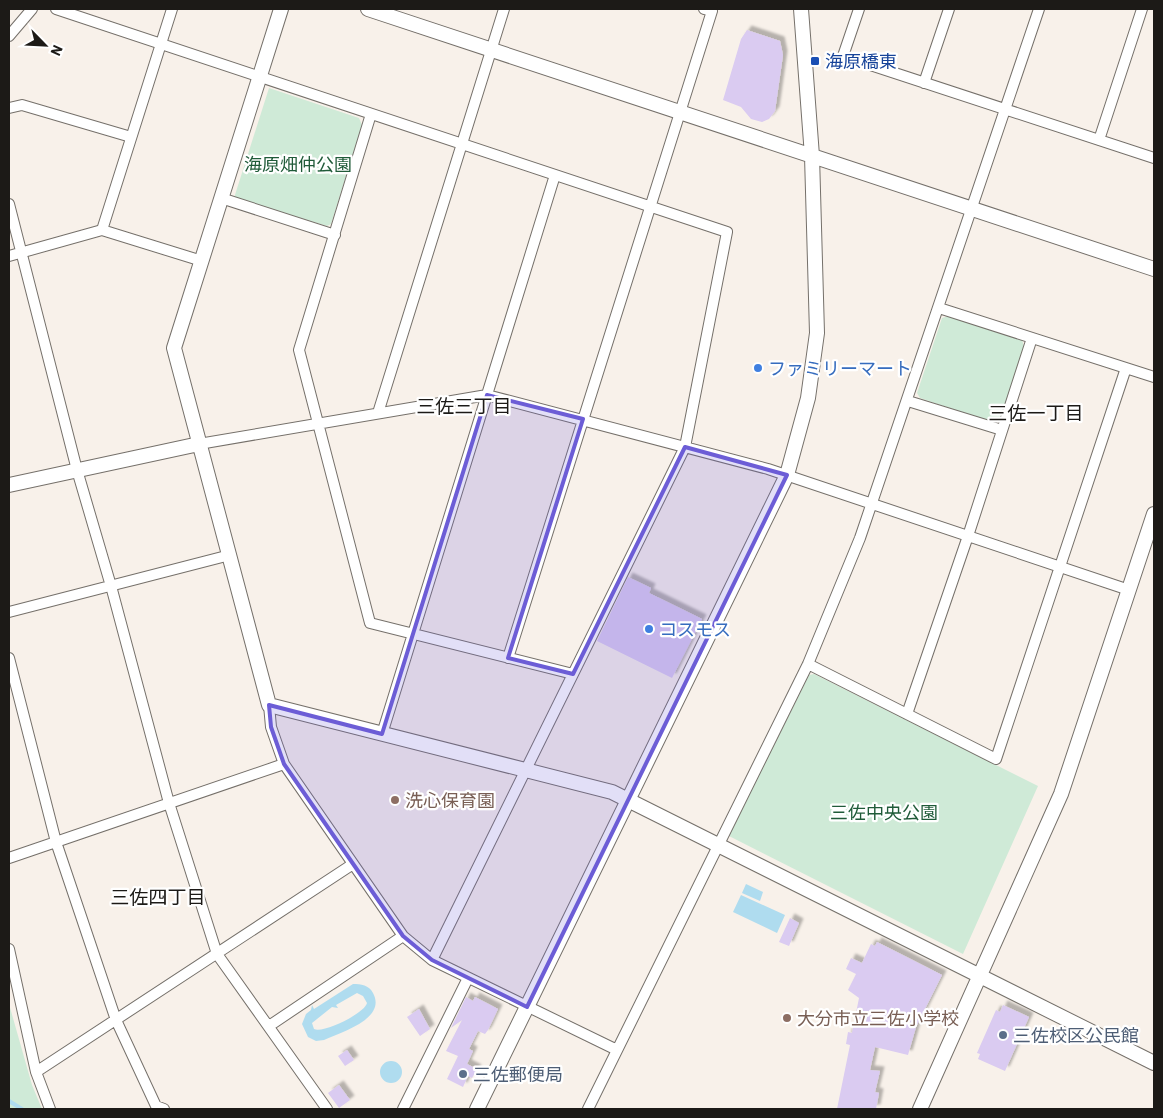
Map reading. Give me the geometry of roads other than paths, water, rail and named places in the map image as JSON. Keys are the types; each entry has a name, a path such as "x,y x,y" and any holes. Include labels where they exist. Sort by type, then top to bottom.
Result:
{"street":[{"path":"9,36 32,9"},
{"path":"56,9 727,232 685,447 432,960"},
{"path":"102,230 172,9"},
{"path":"281,9 174,348 269,705 271,727 284,764 403,936 432,960 617,1050"},
{"path":"368,9 1154,269"},
{"path":"378,413 504,9"},
{"path":"508,658 712,11 704,9"},
{"path":"477,1109 787,475 808,398 817,334 812,156 801,9"},
{"path":"859,9 843,56 1154,158"},
{"path":"924,82 949,9"},
{"path":"588,1109 808,664 873,504 1039,9"},
{"path":"1099,140 1142,9"},
{"path":"9,108 22,105 131,137"},
{"path":"371,114 299,350 370,623 573,674"},
{"path":"382,734 555,175"},
{"path":"222,198 335,235"},
{"path":"9,204 77,470 111,586 169,803 217,954 327,1109"},
{"path":"9,256 102,230 202,261"},
{"path":"939,308 1154,377"},
{"path":"907,714 968,536 1032,338"},
{"path":"808,664 996,759 1126,368"},
{"path":"9,485 199,444 487,396 583,419 787,475 1129,590"},
{"path":"908,401 1002,430"},
{"path":"920,1109 1061,794 1154,514"},
{"path":"9,612 230,555"},
{"path":"9,658 56,842 116,1020 156,1106 164,1109"},
{"path":"269,705 612,792 1154,1063"},
{"path":"9,858 284,764"},
{"path":"36,1072 353,864"},
{"path":"269,1026 403,936"},
{"path":"9,949 36,1072 50,1109"},
{"path":"403,1109 468,978"}],"water":[{"path":"746,884 763,892 760,901 742,893"},
{"path":"741,895 785,915 777,933 733,912"},
{"path":"353,984 369,988 376,1002 374,1010 360,1023 324,1040 316,1041 308,1037 302,1024 312,1005 314,1009","holes":["357,993 363,996 367,1003 365,1007 352,1017 334,1026 319,1030 314,1029 312,1023 332,1007 338,1008 336,1005"]},
{"path":"391,1061 401,1068 402,1072 395,1082 391,1083 381,1076 380,1072 387,1062"}],"waterway":[{"path":"9,1101 22,1109"}],"place":[{"name":"海原橋東","path":"815,61"},
{"name":"ファミリーマート","path":"758,368"},
{"name":"コスモス","path":"649,629"},
{"name":"洗心保育園","path":"395,800"},
{"name":"大分市立三佐小学校","path":"787,1018"},
{"name":"三佐校区公民館","path":"1003,1035"},
{"name":"三佐郵便局","path":"463,1074"}],"district":[{"name":"三佐三丁目","path":"464,406"},
{"name":"三佐一丁目","path":"1036,413"},
{"name":"三佐四丁目","path":"158,897"}],"park label":[{"name":"海原畑仲公園","path":"298,164"},
{"name":"三佐中央公園","path":"884,812"}]}
